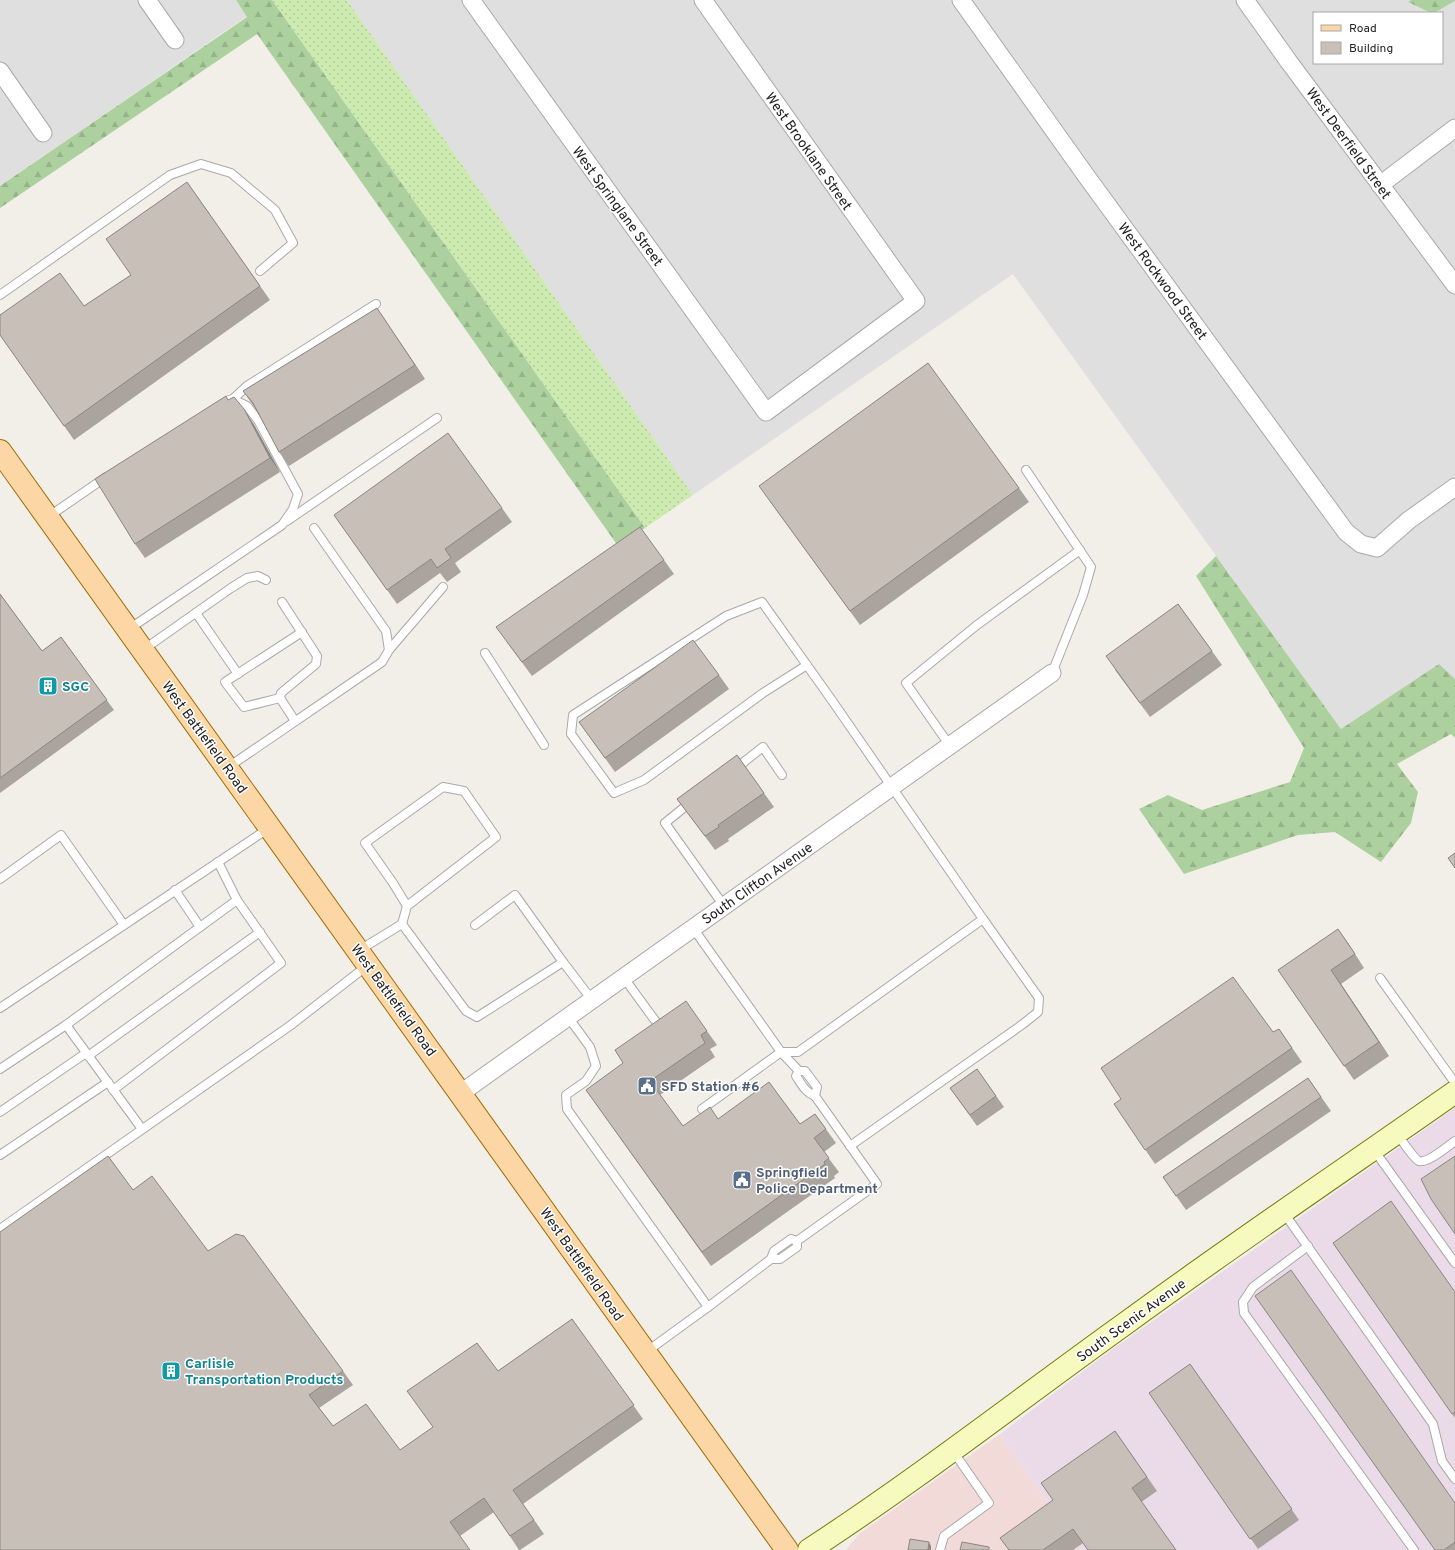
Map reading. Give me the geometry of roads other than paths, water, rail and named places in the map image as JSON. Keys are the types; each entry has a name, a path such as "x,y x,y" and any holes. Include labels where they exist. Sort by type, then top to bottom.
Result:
{"main road":[{"name":"West Battlefield Road","path":"0,451 787,1550"},
{"name":"South Scenic Avenue","path":"809,1550 853,1521 953,1450 1122,1326 1455,1092"}],"street":[{"path":"147,0 175,40"},
{"name":"West Springlane Street","path":"471,0 766,412 916,301"},
{"name":"West Brooklane Street","path":"703,0 916,301"},
{"name":"West Rockwood Street","path":"961,0 1087,177 1346,532 1361,544 1376,548 1409,520 1455,487"},
{"name":"West Deerfield Street","path":"1246,0 1455,285"},
{"path":"0,71 43,133"},
{"path":"1380,184 1455,128"},
{"name":"South Clifton Avenue","path":"461,1093 1052,673"}],"lane":[{"path":"0,296 170,175 201,164 231,173 275,210 279,216 293,243 260,271"},
{"path":"233,400 247,386 376,304"},
{"path":"218,404 224,400 233,400 247,406 258,420 298,494 293,510 282,525"},
{"path":"128,630 437,418"},
{"path":"1026,470 1091,567 1083,595 1052,673"},
{"path":"48,518 111,473"},
{"path":"314,528 386,631 389,650"},
{"path":"950,746 906,683 977,625 1080,550"},
{"path":"143,651 247,578 258,576 266,580"},
{"path":"227,768 382,662 389,650 443,586"},
{"path":"280,698 281,693 316,664 317,656 282,602"},
{"path":"807,665 763,692 644,780 614,793 571,734 573,715 726,616 762,602 807,665 1039,998 1038,1012 850,1146"},
{"path":"199,611 238,674"},
{"path":"280,698 244,707 225,682 302,632"},
{"path":"485,653 544,745"},
{"path":"280,698 295,721"},
{"path":"726,776 763,747 782,775"},
{"path":"0,1229 291,1025 402,924 407,906 496,837 464,791 444,787 365,843 407,906"},
{"path":"702,794 665,822 724,906"},
{"path":"0,1008 269,828"},
{"path":"0,879 61,835 124,925"},
{"path":"113,1090 281,962 237,900 218,862"},
{"path":"175,890 200,927"},
{"path":"475,925 515,895 592,1000"},
{"path":"0,1069 66,1025 237,900"},
{"path":"702,1109 781,1052 798,1052 984,919"},
{"path":"402,924 466,1010 477,1017 563,962"},
{"path":"646,1352 771,1259 774,1251 791,1238 798,1241 877,1184 816,1096 808,1093 802,1086 796,1076 799,1071 781,1052 693,928"},
{"path":"0,1112 87,1054 260,932"},
{"path":"624,978 662,1031"},
{"path":"1380,978 1455,1083"},
{"path":"568,1017 590,1047 596,1066 586,1081 566,1095 567,1109 708,1307"},
{"path":"66,1025 142,1130"},
{"path":"0,1155 108,1082"},
{"path":"1397,1133 1414,1157 1420,1161 1426,1161 1455,1141"},
{"path":"1374,1149 1455,1263"},
{"path":"1284,1212 1433,1424 1442,1461 1455,1479"},
{"path":"1308,1246 1253,1287 1243,1302 1244,1313 1414,1550"},
{"path":"940,1550 944,1536 989,1503 953,1450"}],"place":[{"name":"SGC","path":"48,686"},
{"name":"SFD Station #6","path":"647,1086"},
{"name":"Springfield Police Department","path":"742,1180"},
{"name":"Carlisle Transportation Products","path":"171,1371"}]}
